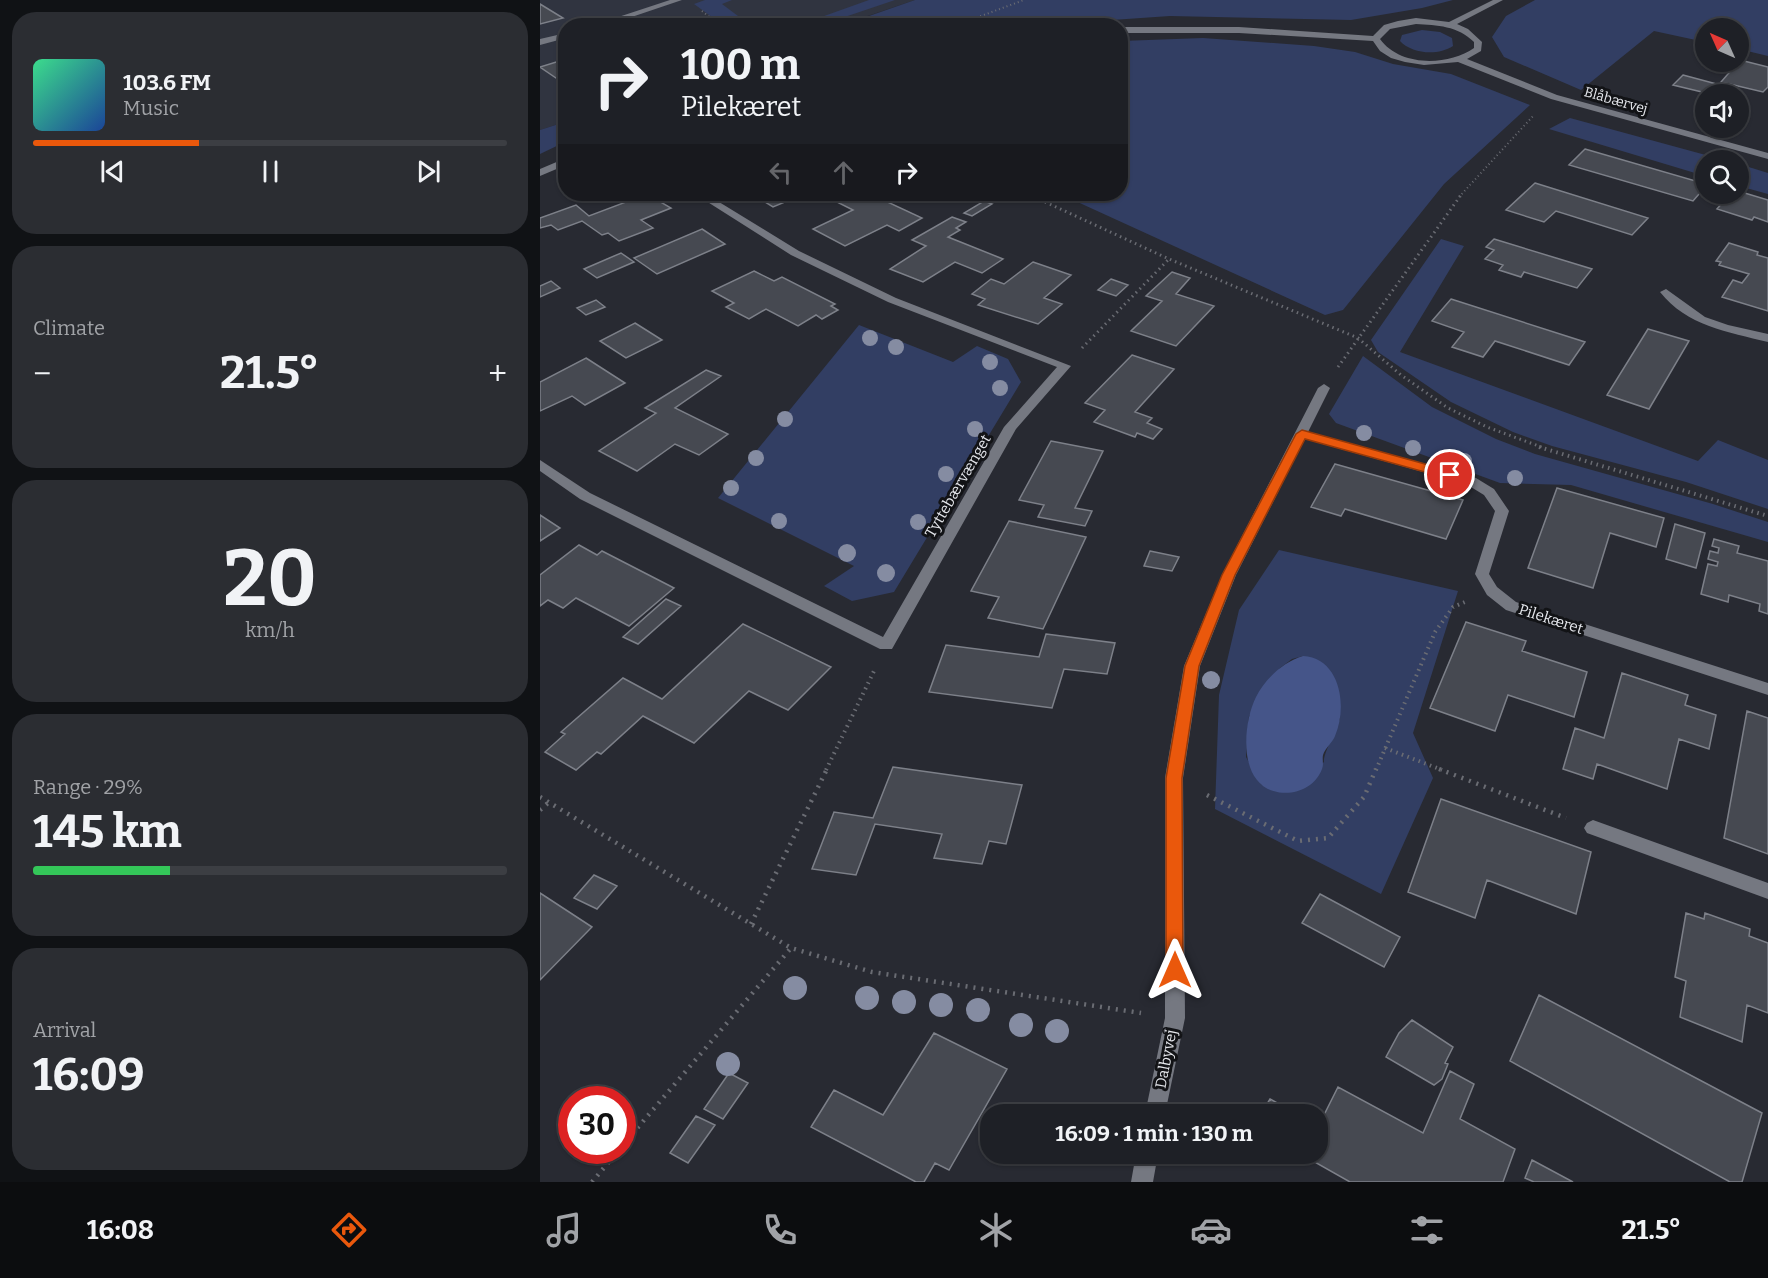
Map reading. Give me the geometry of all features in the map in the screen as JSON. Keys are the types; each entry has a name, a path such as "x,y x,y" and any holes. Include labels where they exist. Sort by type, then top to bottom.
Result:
{"street":[{"path":"621,18 678,0"},
{"path":"1449,25 1499,0"},
{"path":"1433,22 1449,25 1463,29 1478,42 1478,49 1472,55 1461,60 1430,63 1398,57 1378,45 1376,39 1379,32 1400,23 1433,22"},
{"path":"1128,30 1239,30 1376,39"},
{"path":"540,42 558,36"},
{"name":"Blåbærvej","path":"1461,60 1554,96 1768,156"},
{"path":"540,173 558,165"},
{"path":"711,201 795,253 892,300 1065,366"},
{"path":"1666,292 1684,311 1707,324 1768,338"},
{"name":"Tyttebærvænget","path":"886,645 1011,427 1065,366"},
{"name":"Dalbyvej","path":"1157,1104 1175,1018 1174,778 1192,666 1229,575 1324,388"},
{"path":"1302,434 1471,481 1489,492 1502,511 1482,574 1492,591"},
{"path":"540,464 585,496 886,645"},
{"name":"Pilekæret","path":"1492,591 1511,606 1768,689"},
{"path":"1593,828 1768,891"},
{"path":"1142,1182 1146,1164"}],"path":[{"path":"976,18 1024,0"},
{"path":"1324,388 1460,196 1554,96"},
{"path":"1042,201 1169,259 1358,338 1376,355 1447,407 1491,429 1527,444 1703,494 1768,516"},
{"path":"1065,366 1169,259"},
{"path":"1174,778 1298,840 1328,838 1364,798 1435,633 1453,607 1492,591"},
{"path":"751,924 886,645"},
{"path":"1385,748 1593,828"},
{"path":"540,798 791,948 872,972 1175,1018"},
{"path":"540,810 548,802"},
{"path":"636,1130 791,948"},
{"path":"592,1182 607,1164"}],"shaded area":[{"path":"540,0 915,0 862,18 558,18 558,124 540,130"},
{"path":"705,0 732,0 722,4 741,18 713,18 694,4"},
{"path":"869,0 895,0 842,18 819,18"},
{"path":"915,0 1453,0 1422,8 1351,20 1170,16 1128,19 871,18 869,16"},
{"path":"1535,0 1768,0 1768,56 1749,51 1749,18 1695,18 1695,40 1654,31 1581,90 1504,57 1492,37 1506,16"},
{"path":"1422,30 1440,32 1452,38 1453,46 1440,51 1425,52 1411,49 1400,41 1402,35"},
{"path":"1203,38 1314,46 1355,52 1393,64 1451,74 1530,105 1444,184 1343,310 1325,315 1075,201 1128,201 1128,41"},
{"path":"1570,118 1695,152 1695,173 1549,129"},
{"path":"558,124 558,145 540,154 540,130"},
{"path":"1749,167 1768,173 1768,194 1749,189"},
{"path":"1441,239 1464,246 1400,352 1698,461 1718,440 1768,460 1768,509 1686,482 1552,446 1513,432 1451,402 1378,352 1371,340"},
{"path":"859,325 953,362 977,346 1008,359 1021,382 894,592 852,601 824,586 854,566 718,498"},
{"path":"1363,356 1432,407 1496,439 1535,454 1713,504 1768,522 1768,542 1571,485 1500,483 1336,423 1329,414"},
{"path":"1279,550 1458,591 1413,733 1433,778 1381,894 1215,809 1219,695 1239,610","holes":["1303,656 1340,718 1324,762 1289,792 1273,791 1261,784 1246,757 1249,716 1280,668 1292,659"]},
{"path":"1303,656 1316,659 1333,674 1340,698 1339,724 1334,738 1324,752 1319,776 1309,786 1295,792 1281,793 1262,785 1254,775 1247,750 1248,721 1256,697 1264,684 1275,672"}],"building":[{"path":"540,4 563,18 558,18 540,24"},
{"path":"558,61 558,77 556,78 540,67"},
{"path":"1749,62 1768,67 1768,87 1763,92 1749,89 1749,84 1721,82 1730,72 1749,72"},
{"path":"1683,75 1717,84 1695,84 1695,90 1673,85"},
{"path":"1585,149 1695,181 1695,199 1693,201 1569,165"},
{"path":"1535,183 1648,218 1632,235 1556,211 1544,222 1506,210"},
{"path":"1749,194 1768,200 1768,222 1754,217 1752,220 1717,209 1721,204 1749,204"},
{"path":"629,201 659,201 671,208 641,220 653,228 619,241 608,233 602,235 582,221 558,230 551,225 540,228 540,218 576,205 589,216"},
{"path":"763,201 787,201 773,207"},
{"path":"843,201 885,201 922,218 899,231 887,225 845,246 813,229 853,210 839,203"},
{"path":"984,201 992,204 972,216 964,213"},
{"path":"952,217 966,222 956,228 960,230 948,237 1003,259 982,273 955,262 923,282 890,269 926,246 912,240"},
{"path":"702,229 725,244 657,274 634,258"},
{"path":"1494,239 1592,269 1577,288 1524,272 1521,277 1499,270 1503,265 1485,259 1494,250 1486,247"},
{"path":"1729,243 1758,252 1757,255 1768,258 1768,311 1722,297 1733,280 1742,283 1749,274 1719,265 1721,262 1716,261"},
{"path":"621,253 634,262 597,278 584,269"},
{"path":"1033,262 1071,275 1044,298 1062,304 1038,324 978,305 985,299 972,294 991,279 1004,284"},
{"path":"754,271 774,281 782,277 835,304 831,306 838,310 822,319 816,315 798,326 766,309 749,319 726,307 734,303 712,291"},
{"path":"1172,272 1190,278 1176,294 1214,306 1176,346 1131,331 1162,301 1146,296"},
{"path":"1111,279 1128,285 1116,296 1098,290"},
{"path":"551,281 560,288 540,297 540,286"},
{"path":"1451,299 1585,342 1569,365 1495,341 1483,357 1452,347 1464,332 1432,321"},
{"path":"596,300 605,307 586,315 577,308"},
{"path":"635,323 662,340 626,358 600,341"},
{"path":"1648,329 1689,341 1649,409 1607,395"},
{"path":"1132,355 1174,369 1135,412 1152,418 1147,423 1162,429 1153,439 1137,433 1135,437 1094,422 1105,410 1085,403"},
{"path":"586,358 625,383 585,405 572,396 540,411 540,382"},
{"path":"706,370 721,376 675,408 728,434 699,455 675,444 637,471 599,451 656,413 645,408"},
{"path":"1051,441 1103,451 1075,508 1092,511 1085,526 1038,517 1044,505 1019,500"},
{"path":"1335,464 1463,500 1446,539 1345,509 1341,516 1311,507"},
{"path":"1557,488 1664,518 1656,547 1610,533 1593,588 1528,568"},
{"path":"540,515 560,528 540,541"},
{"path":"1009,521 1086,537 1043,629 988,618 999,597 971,591"},
{"path":"1675,524 1705,533 1696,568 1666,559"},
{"path":"1714,539 1739,546 1737,553 1768,561 1768,614 1759,611 1760,604 1729,595 1728,602 1701,594 1708,564 1717,566 1718,562 1708,559 1710,551 1718,553 1719,548 1712,546"},
{"path":"579,545 597,555 602,551 674,588 629,626 576,598 563,608 548,600 540,606 540,575"},
{"path":"1150,551 1179,557 1172,571 1144,566"},
{"path":"666,599 681,606 638,644 623,637"},
{"path":"1466,622 1526,641 1522,651 1587,672 1574,717 1508,695 1495,731 1430,708"},
{"path":"743,624 831,667 788,710 749,691 694,743 643,716 601,754 597,752 576,770 545,752 565,734 561,732 623,678 662,699"},
{"path":"1046,634 1115,643 1107,674 1064,669 1052,708 929,692 946,645 1039,657"},
{"path":"1622,673 1688,695 1685,705 1716,715 1709,749 1679,739 1667,789 1597,764 1593,779 1563,769 1575,728 1604,738"},
{"path":"1747,711 1768,718 1768,854 1724,838"},
{"path":"893,767 1022,785 1006,844 989,841 982,864 934,858 942,834 875,824 856,875 812,869 834,812 873,818"},
{"path":"1441,799 1591,852 1576,914 1487,880 1475,918 1408,892"},
{"path":"594,875 617,886 597,909 574,898"},
{"path":"540,893 592,927 540,980"},
{"path":"1320,894 1400,937 1384,967 1302,923"},
{"path":"1686,913 1704,919 1705,913 1750,929 1749,936 1768,943 1768,1013 1747,1005 1742,1042 1680,1017 1686,981 1675,977"},
{"path":"1539,995 1762,1113 1742,1182 1730,1182 1510,1061"},
{"path":"1412,1020 1453,1047 1445,1063 1448,1064 1442,1079 1434,1085 1386,1057 1399,1033"},
{"path":"934,1033 1007,1069 987,1104 980,1104 980,1116 949,1170 935,1163 924,1182 916,1182 811,1127 834,1090 883,1115"},
{"path":"1450,1071 1474,1084 1460,1119 1515,1149 1503,1182 1350,1182 1318,1164 1328,1164 1328,1107 1338,1087 1423,1133"},
{"path":"729,1073 748,1083 723,1119 704,1109"},
{"path":"1270,1099 1279,1104 1267,1104"},
{"path":"696,1116 715,1125 688,1163 670,1153"},
{"path":"1532,1160 1573,1182 1534,1182 1525,1178"}],"route":[{"path":"1175,970 1174,778 1192,666 1229,575 1302,434 1450,475"}]}
